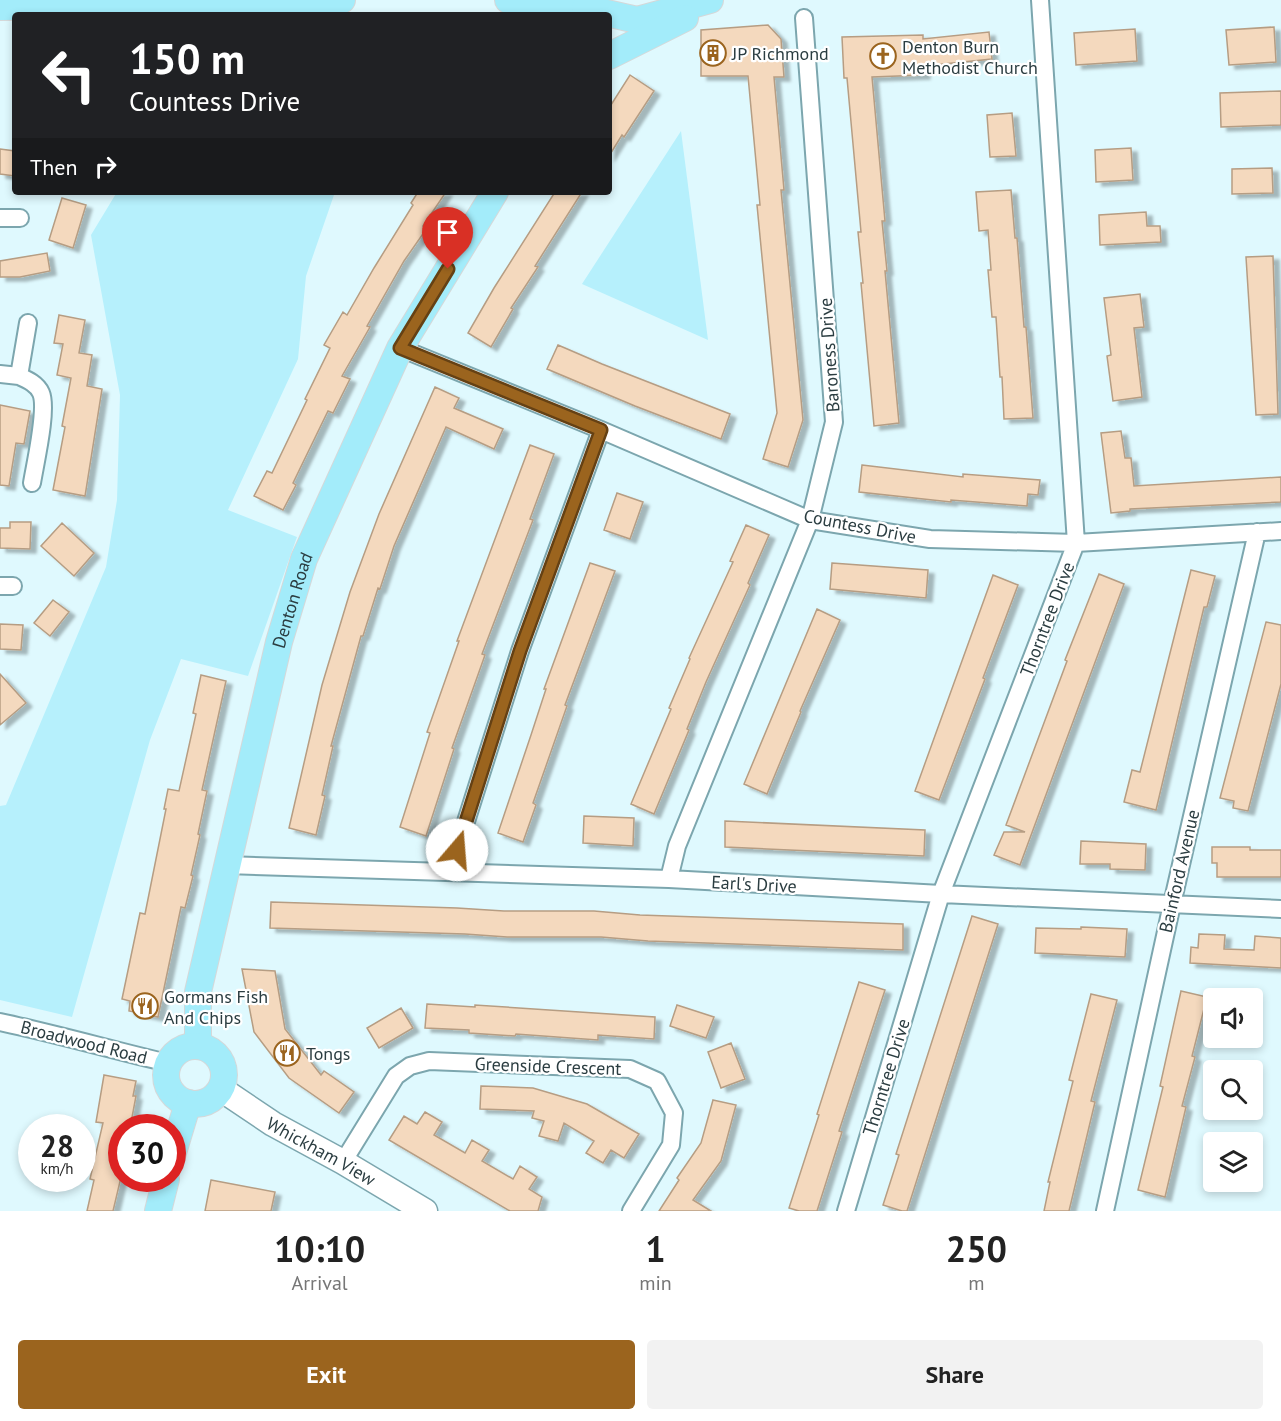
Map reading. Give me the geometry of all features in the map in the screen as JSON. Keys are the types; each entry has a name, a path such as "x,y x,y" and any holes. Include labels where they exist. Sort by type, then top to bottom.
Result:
{"main road":[{"path":"0,7 181,6 342,0"},
{"path":"508,0 551,10 586,8 643,13 710,0"},
{"path":"612,54 716,0"},
{"path":"612,45 643,13"},
{"name":"Denton Road","path":"198,1045 198,992 279,642 304,559 400,348 493,195"},
{"path":"198,1045 216,1053 225,1070 221,1089 207,1102 188,1103 174,1095 166,1080 168,1063 180,1049 198,1045"},
{"name":"Whickham View","path":"221,1089 273,1125 343,1162 425,1211"},
{"path":"185,1114 188,1103"},
{"path":"158,1211 163,1192"}],"street":[{"name":"Thorntree Drive","path":"846,1211 941,894 1076,543 1040,0"},
{"name":"Baroness Drive","path":"669,879 677,846 810,520 834,422 804,18"},
{"path":"0,218 20,218"},
{"path":"19,376 28,323"},
{"name":"Countess Drive","path":"400,348 601,430 810,520 930,539 1076,543 1281,531"},
{"path":"0,374 19,376 31,382 41,393 44,407 32,483"},
{"path":"450,872 520,651 601,430"},
{"name":"Bainford Avenue","path":"1105,1211 1257,532"},
{"name":"Earl's Drive","path":"226,865 669,879 1281,909"},
{"name":"Broadwood Road","path":"0,1022 168,1063"},
{"name":"Greenside Crescent","path":"343,1162 396,1076 410,1066 429,1061 630,1069 657,1082 675,1113 671,1145 631,1211"}],"shaded area":[{"path":"681,131 708,340 582,284"},
{"path":"115,195 334,195 306,276 298,359 228,510 297,537 248,676 181,659 150,740 72,1017 0,1000 0,806 6,805 106,567 117,500 120,395 91,235"}],"building":[{"path":"768,25 781,39 784,77 774,77 784,190 781,190 803,420 788,467 763,459 777,413 757,205 760,205 748,76 701,76 701,30"},
{"path":"1274,27 1276,62 1229,65 1226,30"},
{"path":"1135,29 1137,61 1076,65 1074,33"},
{"path":"989,32 992,59 924,66 924,75 872,77 885,221 882,221 887,271 885,271 899,423 874,426 861,283 863,283 858,232 861,232 847,78 844,78 842,37 923,35 923,39"},
{"path":"630,75 654,91 612,151 612,103"},
{"path":"1281,91 1281,125 1221,127 1220,93"},
{"path":"1012,113 1016,156 990,157 987,115"},
{"path":"1131,148 1133,180 1096,182 1095,150"},
{"path":"0,149 12,151 12,176 0,174"},
{"path":"1272,168 1273,193 1232,194 1232,169"},
{"path":"1011,190 1033,418 1004,419 996,317 992,317 988,270 991,270 988,230 979,231 976,192"},
{"path":"416,195 444,195 423,226 427,228 404,261 367,326 370,327 342,376 350,379 333,413 328,411 293,483 296,485 283,510 254,496 267,471 272,473 307,400 305,399 330,348 324,345 343,312 347,315 413,205 411,203"},
{"path":"553,195 580,195 535,266 538,267 511,308 513,309 491,347 468,333"},
{"path":"62,198 86,205 73,248 49,240"},
{"path":"1146,212 1147,226 1160,226 1161,242 1100,245 1099,215"},
{"path":"47,253 50,271 20,277 0,277 0,261"},
{"path":"1273,256 1278,414 1256,415 1246,257"},
{"path":"1140,294 1144,327 1134,328 1142,397 1113,401 1107,356 1111,355 1104,298"},
{"path":"59,315 85,320 79,353 92,355 87,386 102,389 85,496 53,490 65,427 62,426 71,378 57,375 63,344 54,343"},
{"path":"558,345 730,414 721,439 547,369"},
{"path":"435,387 459,398 454,408 503,429 494,449 446,427 394,546 363,636 361,636 331,746 333,746 322,795 325,796 316,835 289,828 322,685 350,592 379,514"},
{"path":"0,405 30,411 24,444 16,443 9,486 0,485"},
{"path":"1121,431 1125,458 1131,458 1134,486 1281,477 1281,502 1130,509 1130,511 1111,513 1101,433"},
{"path":"530,445 554,454 530,519 533,520 482,654 485,655 452,748 454,749 426,836 400,827 430,733 427,732 459,641 457,641"},
{"path":"862,465 963,477 963,474 1040,480 1038,495 1028,494 1027,506 951,500 951,502 859,492"},
{"path":"617,493 643,502 630,539 604,530"},
{"path":"10,522 31,522 30,549 0,548 0,528 10,528"},
{"path":"62,523 94,553 74,576 41,546"},
{"path":"746,525 769,535 748,583 750,585 706,682 654,814 631,804 671,709 669,708 689,658 733,562 730,561"},
{"path":"590,563 615,571 565,705 567,706 533,803 536,805 523,842 498,833 546,689 544,689"},
{"path":"832,563 928,570 926,598 830,589"},
{"path":"1191,570 1215,576 1207,607 1204,607 1156,810 1124,802 1132,770 1140,772"},
{"path":"1099,574 1124,584 1020,865 994,855 1004,832 1025,832 1006,825 1067,661 1065,660"},
{"path":"993,575 1018,585 939,800 915,791"},
{"path":"53,600 69,612 50,636 34,623"},
{"path":"817,609 840,620 767,794 744,784"},
{"path":"1266,622 1281,625 1281,684 1248,811 1233,808 1234,801 1220,798"},
{"path":"0,624 23,625 21,650 0,649"},
{"path":"0,674 26,703 0,725"},
{"path":"201,675 226,681 202,790 207,791 191,875 193,876 185,908 181,907 158,1017 129,1011 130,1001 122,999 140,913 145,914 168,789 179,791 196,714 193,713"},
{"path":"584,816 634,818 633,846 583,843"},
{"path":"725,821 925,830 924,856 725,847"},
{"path":"1081,841 1146,844 1145,870 1110,869 1110,864 1080,864"},
{"path":"1212,847 1281,850 1281,877 1217,877 1217,863 1212,863"},
{"path":"271,902 504,911 594,911 640,915 903,924 903,950 648,941 601,937 507,937 270,928"},
{"path":"972,916 998,924 907,1211 902,1211 883,1205 899,1155 896,1154"},
{"path":"1081,927 1127,929 1125,957 1035,953 1036,928 1081,929"},
{"path":"1199,934 1225,935 1224,949 1254,950 1255,936 1281,938 1281,968 1190,963 1191,947 1198,948"},
{"path":"242,969 275,971 285,1029 321,1075 324,1071 354,1092 339,1113 289,1078 254,1032"},
{"path":"859,982 885,990 839,1131 842,1132 817,1211 799,1211 789,1208"},
{"path":"1181,991 1203,996 1203,1013 1192,1056 1195,1057 1182,1106 1186,1107 1165,1197 1138,1190 1163,1087 1160,1086"},
{"path":"1091,994 1117,1000 1091,1101 1095,1102 1069,1211 1044,1211 1050,1182 1048,1182 1073,1081 1069,1080"},
{"path":"427,1004 655,1017 654,1039 598,1035 598,1040 469,1033 469,1030 425,1028"},
{"path":"677,1005 714,1017 706,1038 670,1026"},
{"path":"401,1008 413,1028 379,1048 367,1028"},
{"path":"731,1043 745,1079 721,1088 708,1052"},
{"path":"104,1075 136,1081 133,1114 108,1114 108,1192 118,1192 113,1211 87,1211 91,1192 96,1192 96,1153 103,1123 96,1122"},
{"path":"481,1086 533,1088 587,1104 639,1134 624,1158 611,1150 603,1163 586,1153 594,1141 564,1123 558,1141 539,1136 544,1121 532,1118 534,1111 480,1109"},
{"path":"713,1100 736,1105 721,1161 693,1200 711,1211 659,1211 679,1180 677,1178 701,1143"},
{"path":"425,1112 442,1122 434,1135 465,1153 472,1140 489,1150 482,1161 513,1179 520,1166 537,1177 529,1189 542,1197 538,1211 510,1211 389,1140 404,1116 417,1124"},
{"path":"211,1180 275,1192 271,1211 205,1211"}],"place":[{"name":"JP Richmond","path":"713,53"},
{"name":"Denton Burn Methodist Church","path":"883,56"},
{"name":"Gormans Fish And Chips","path":"145,1006"},
{"name":"Tongs","path":"287,1053"}],"route":[{"path":"448,269 400,348 601,430 520,651 457,850"}]}
